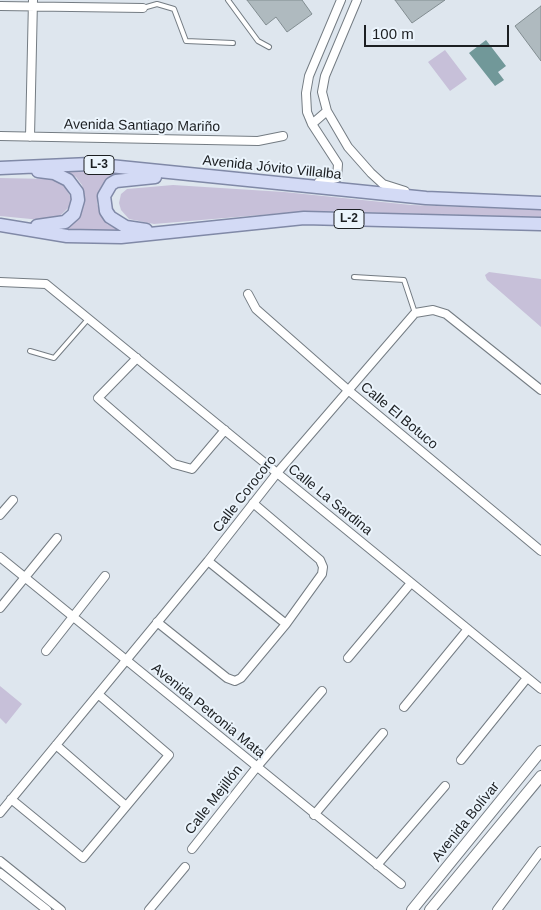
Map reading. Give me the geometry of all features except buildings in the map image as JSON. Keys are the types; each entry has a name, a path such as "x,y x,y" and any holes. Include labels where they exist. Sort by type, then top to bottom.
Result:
{"main road":[{"name":"Avenida Jóvito Villalba","path":"0,169 90,164 426,198 541,203"},
{"path":"0,169 44,171 61,176 73,185 78,200 74,214 65,222 42,226 0,225"},
{"path":"157,232 126,227 110,217 104,203 104,196 111,184 123,179 198,176"},
{"name":"L-2","path":"157,232 304,218 541,224"},
{"path":"0,225 67,236 122,237 157,232"}],"street":[{"path":"288,184 329,182 337,178 338,164 306,112 309,76 341,0"},
{"path":"357,0 325,76 322,92 327,111 348,147 383,184 426,198"},
{"path":"30,137 33,4"},
{"path":"0,6 33,4 143,8"},
{"path":"312,124 327,111"},
{"name":"Avenida Santiago Mariño","path":"0,136 258,141 283,136"},
{"name":"Calle La Sardina","path":"0,282 46,284 541,689"},
{"name":"Calle El Botuco","path":"248,294 256,309 348,390 541,552"},
{"path":"415,313 433,310 446,314 541,390"},
{"name":"Calle Corocoro","path":"0,813 208,561 277,473 415,313"},
{"path":"137,358 98,398 174,464 192,469 225,430"},
{"path":"0,515 13,500"},
{"path":"158,622 227,678 235,681 241,678 286,624 322,574 323,567 320,560 253,504"},
{"path":"0,608 57,538"},
{"name":"Avenida Petronia Mata","path":"0,557 256,768 401,884"},
{"path":"208,561 286,624"},
{"path":"46,651 105,576"},
{"path":"348,658 411,583"},
{"path":"404,708 468,630"},
{"path":"461,760 527,678"},
{"name":"Calle Mejillón","path":"192,849 256,768 322,691"},
{"path":"11,799 83,858 169,755 98,694"},
{"path":"314,815 383,733"},
{"path":"56,745 126,806"},
{"name":"Avenida Bolívar","path":"412,910 541,751"},
{"name":"Avenida Bolívar","path":"428,910 541,776"},
{"path":"377,865 445,786"},
{"path":"497,910 541,852"},
{"path":"0,861 61,910"},
{"path":"149,910 185,867"},
{"path":"0,873 46,910"},
{"path":"419,902 428,910"}],"lane":[{"path":"228,0 258,40 270,47"},
{"path":"143,8 157,4 174,9 186,42 234,43"},
{"path":"354,277 404,280 415,313"},
{"path":"30,351 54,358 89,318"}],"shaded area":[{"path":"486,40 506,66 498,72 504,80 495,86 469,53"},
{"path":"445,50 467,79 450,91 428,62"},
{"path":"60,170 131,172 98,195 97,204 107,224 123,232 59,229 78,218 85,198 82,185 76,177"},
{"path":"0,178 50,179 63,183 71,198 71,205 58,218 41,220 0,216"},
{"path":"173,185 284,192 411,205 541,210 541,217 308,211 154,224 129,219 121,210 119,203 121,194 127,189"},
{"path":"489,272 541,279 541,327 487,280 485,275"},
{"path":"0,686 22,704 6,724 0,718"}]}
